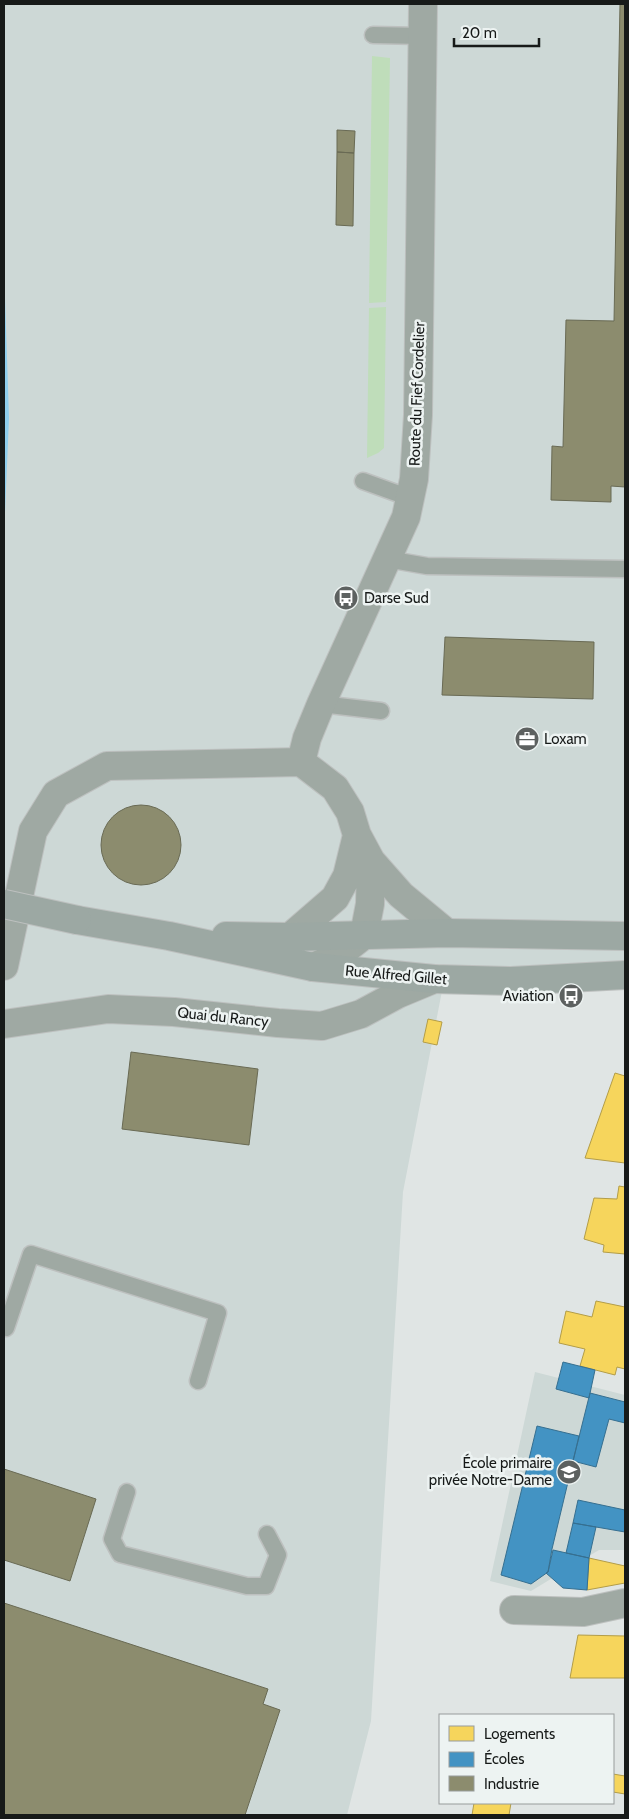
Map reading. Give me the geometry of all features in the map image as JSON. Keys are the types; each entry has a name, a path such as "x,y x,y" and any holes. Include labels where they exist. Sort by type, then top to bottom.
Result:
{"main road":[{"name":"Rue Alfred Gillet","path":"4,904 77,920 170,936 312,967 434,980 511,981 625,975"},
{"name":"Rue Alfred Gillet","path":"170,936 290,937 447,933 625,936"}],"street":[{"name":"Route du Fief Cordelier","path":"301,762 307,738 321,704 406,518 414,479 418,415 424,4"},
{"path":"4,966 33,831 56,794 107,766 301,762 335,788 350,812 357,835 371,861 401,895 447,933"},
{"path":"290,937 335,898 347,876 357,835"},
{"path":"312,967 336,957 364,935 370,904 371,861"},
{"name":"Quai du Rancy","path":"4,1024 108,1008 174,1012 322,1026 361,1014 398,994 434,980"},
{"path":"514,1610 583,1612 625,1603"}],"lane":[{"path":"373,35 423,36"},
{"path":"363,481 410,498"},
{"path":"387,559 427,566 625,568"},
{"path":"321,704 381,711"},
{"path":"6,1328 31,1254 218,1313 198,1382"},
{"path":"127,1492 112,1539 120,1554 247,1586 266,1586 278,1555 267,1534"}],"shaded area":[{"path":"4,4 625,4 625,977 442,991 403,1192 371,1721 347,1815 4,1815"},
{"name":"École primaire privée Notre-Dame","path":"535,1372 625,1395 625,1550 599,1550 531,1591 490,1581"}],"green space":[{"path":"372,56 390,58 386,302 369,303"},
{"path":"386,307 384,448 367,458 369,308"}],"water":[{"path":"4,268 9,418 4,536"}],"building: Logements":[{"path":"428,1019 442,1022 437,1045 423,1042"},
{"path":"615,1073 625,1076 625,1163 585,1158"},
{"path":"619,1186 625,1187 625,1254 603,1252 604,1245 584,1239 594,1198 617,1199"},
{"path":"596,1301 625,1307 625,1369 617,1367 615,1375 580,1366 585,1349 559,1343 566,1311 592,1317"},
{"path":"589,1558 625,1566 625,1583 587,1590"},
{"path":"578,1635 625,1636 625,1678 570,1678"},
{"path":"614,1774 625,1776 625,1794 614,1792"},
{"path":"474,1804 511,1804 509,1815 472,1815"}],"building: Écoles":[{"path":"563,1362 595,1370 589,1398 556,1389"},
{"path":"590,1393 625,1402 625,1423 609,1419 596,1467 573,1461"},
{"path":"537,1426 579,1436 548,1572 531,1584 501,1575"},
{"path":"578,1500 625,1510 625,1532 573,1523"},
{"path":"573,1523 596,1527 589,1558 566,1553"},
{"path":"553,1550 589,1558 587,1590 563,1588 546,1573 548,1572"}],"building: Industrie":[{"path":"620,4 625,4 625,487 611,486 611,502 551,500 552,446 563,447 566,320 614,321"},
{"path":"337,130 355,131 354,153 337,152"},
{"path":"337,152 354,153 353,226 336,225"},
{"path":"445,637 594,642 593,699 442,695"},
{"path":"141,805 156,808 169,817 178,830 181,845 178,860 169,873 156,882 141,885 126,882 113,873 104,860 101,845 104,830 113,817 126,808"},
{"path":"131,1052 258,1069 249,1145 122,1129"},
{"path":"4,1469 96,1499 70,1581 4,1560"},
{"path":"4,1603 268,1689 263,1704 280,1710 245,1815 4,1815"}],"place":[{"name":"Darse Sud","path":"346,598"},
{"name":"Loxam","path":"527,739"},
{"name":"Aviation","path":"571,996"},
{"name":"École primaire privée Notre-Dame","path":"569,1472"}]}
